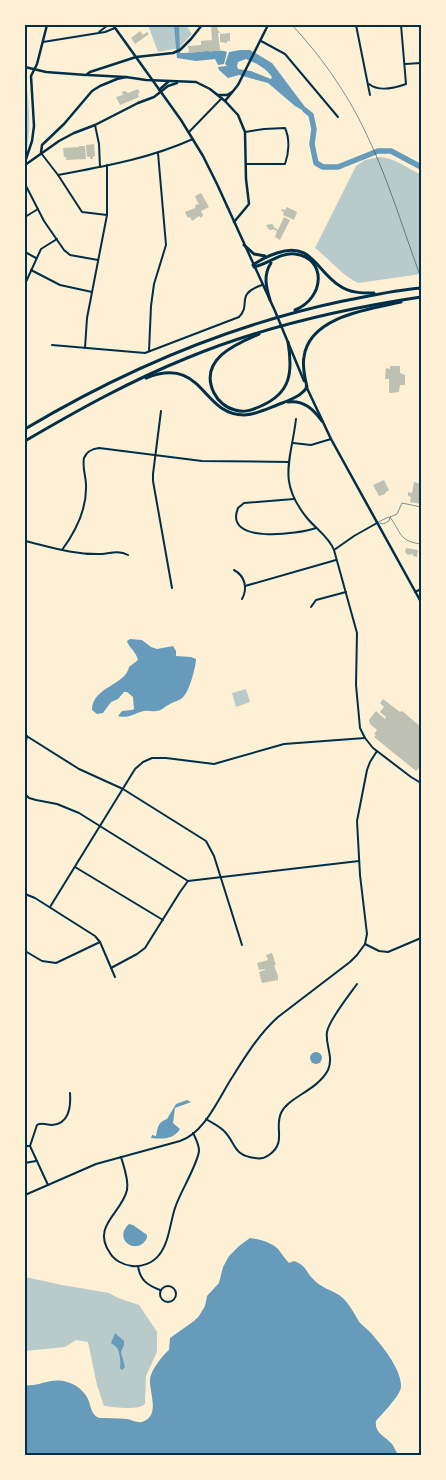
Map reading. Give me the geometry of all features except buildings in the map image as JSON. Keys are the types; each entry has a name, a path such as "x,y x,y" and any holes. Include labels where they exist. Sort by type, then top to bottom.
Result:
{"highway":[{"path":"244,245 257,256 268,256"},
{"path":"254,266 261,258 287,250 301,251 311,257 344,289 360,293 421,288"},
{"path":"25,429 89,393 143,366 222,334 298,309 306,304 315,294 318,284 316,270 305,257 289,254 254,266"},
{"path":"270,300 266,287 266,273 272,261"},
{"path":"269,319 319,306 387,292"},
{"path":"25,441 119,388 155,371 249,335 328,313 421,297"},
{"path":"119,388 155,374 172,372 184,375 193,381 222,409 234,414 250,415 299,395 307,388 303,364 304,354 310,340 328,323 346,316 421,297"},
{"path":"288,342 291,366 289,376 284,388 277,397 262,406 245,411 228,408 216,397 211,377 214,364 219,357 228,349 246,340 289,324"},
{"path":"280,404 293,401 301,403 313,410 322,421"}],"main road":[{"path":"25,163 32,141 34,126 30,82 33,70 37,64 47,25"},
{"path":"86,75 136,57 173,53 180,50 202,25"},
{"path":"225,101 234,92 268,25"},
{"path":"114,26 189,132 217,184 275,311 322,421 421,602"},
{"path":"25,67 62,74 126,77 200,84 210,89 222,98 238,116 245,132 246,187 249,204 234,222"},
{"path":"142,79 146,72"},
{"path":"41,153 42,145 64,124 92,91 108,82 126,77"},
{"path":"25,163 58,141 154,97 169,81"},
{"path":"160,91 181,82"},
{"path":"218,96 234,92"}],"street":[{"path":"99,32 108,25"},
{"path":"356,25 370,95"},
{"path":"369,84 380,89 405,84 407,81 401,25"},
{"path":"43,42 111,30 114,26"},
{"path":"260,40 285,54 338,117"},
{"path":"405,64 421,63"},
{"path":"189,132 222,98"},
{"path":"95,125 99,144 100,167"},
{"path":"245,132 285,128 287,132 288,154 285,164 246,164"},
{"path":"58,175 140,159 193,139"},
{"path":"41,153 54,168 82,212 107,215"},
{"path":"149,352 154,284 166,245 158,153"},
{"path":"85,348 92,292 107,215 107,166"},
{"path":"25,184 38,209 64,250 70,255 98,260"},
{"path":"25,217 38,209"},
{"path":"25,284 41,249 57,239"},
{"path":"25,252 36,258"},
{"path":"31,270 60,285 92,292"},
{"path":"52,345 142,353 149,352 239,317 243,312 246,295 253,288 262,285"},
{"path":"161,411 153,481 172,588"},
{"path":"296,419 287,475 289,487 294,500 316,528 330,542 334,550 357,633 356,685 359,724 365,738 377,752 421,783"},
{"path":"293,443 311,445 331,439"},
{"path":"62,550 76,529 84,507 86,486 84,458 88,451 99,448 202,461 289,462"},
{"path":"294,500 244,504 238,508 236,518 243,527 259,534 295,533 316,528"},
{"path":"334,550 377,523"},
{"path":"25,541 89,554 121,552 128,556"},
{"path":"245,586 336,560"},
{"path":"234,570 241,575 245,586 246,590 242,599"},
{"path":"415,592 421,589"},
{"path":"310,607 316,600 346,592"},
{"path":"25,746 26,736 79,768 123,789 206,841 214,856 242,945"},
{"path":"50,908 137,767 143,762 159,757 214,764 284,744 365,738"},
{"path":"25,1195 87,1168 121,1156 180,1141 193,1133 206,1119 243,1060 268,1026 357,955 365,944 367,934 359,861 358,814 368,767 377,752"},
{"path":"25,794 29,798 75,810 188,881 359,861"},
{"path":"75,867 163,920"},
{"path":"111,968 143,950 188,881"},
{"path":"25,894 95,936 100,942 115,977"},
{"path":"365,944 378,951 388,952 421,938"},
{"path":"25,951 46,962 58,963 100,942"},
{"path":"206,1119 223,1130 242,1155 259,1158 266,1157 272,1153 279,1142 279,1121 282,1111 289,1103 315,1086 328,1070 330,1059 327,1039 328,1028 357,984"},
{"path":"48,1185 30,1146 36,1125 42,1123 56,1124 66,1118 70,1105 70,1093"},
{"path":"121,1156 127,1181 127,1190 106,1226 105,1241 110,1254 118,1261 138,1266 152,1262 164,1249 177,1202 198,1154 198,1143 193,1133"},
{"path":"25,1146 30,1146"},
{"path":"25,1163 36,1160"},
{"path":"138,1266 144,1282 161,1290"},
{"path":"170,1286 174,1289 176,1296 170,1301 165,1301 161,1298 161,1290 170,1286"}],"lane":[{"path":"377,523 383,524 389,520 396,514 402,503 421,507"},
{"path":"377,523 388,517 390,518"},
{"path":"390,518 402,538 421,544"}],"path":[{"path":"292,25 335,79 357,116 377,157 421,278"}],"shaded area":[{"path":"148,25 186,25 192,34 179,48 158,52"},
{"path":"25,86 27,87 29,138 25,155"},
{"path":"379,157 395,161 421,175 421,274 358,283 341,272 315,248 356,166 365,160"},
{"path":"246,689 250,702 236,707 232,693"},
{"path":"25,1277 109,1293 139,1305 157,1332 157,1352 146,1376 145,1404 131,1408 104,1406 97,1385 88,1342 76,1340 65,1347 25,1351"}],"water":[{"path":"174,25 179,25 180,53 227,52 224,64 218,65 215,59 196,61 177,58"},
{"path":"250,50 272,63 311,115 295,106 268,83 239,75 228,78 218,67 227,66 225,64 229,52","holes":["246,59 267,71 272,77 271,79 251,71 238,69 238,62"]},
{"path":"130,639 142,640 157,649 173,646 176,656 196,659 194,673 188,689 181,699 160,710 144,711 122,717 118,716 122,711 134,709 133,697 124,692 118,699 111,702 103,713 97,714 92,710 93,702 97,696 122,678 127,673 129,667 138,660 127,641"},
{"path":"316,1052 322,1058 316,1064 310,1058"},
{"path":"187,1100 191,1102 175,1108 173,1123 180,1129 177,1133 167,1138 151,1138 152,1135 156,1136 159,1125 167,1119 176,1104"},
{"path":"129,1224 147,1235 143,1243 138,1246 132,1246 125,1240 124,1230"},
{"path":"250,1238 275,1247 289,1263 294,1261 301,1265 316,1282 343,1298 360,1323 374,1336 390,1357 398,1372 401,1387 394,1400 376,1421 376,1425 378,1431 392,1444 398,1455 25,1455 25,1385 36,1385 50,1381 67,1382 74,1384 82,1391 96,1417 127,1419 136,1422 148,1419 153,1409 150,1384 151,1375 157,1363 169,1350 170,1338 199,1316 205,1306 207,1296 219,1283 223,1267 229,1256"},
{"path":"115,1333 124,1341 121,1352 125,1367 122,1370 120,1368 118,1350 111,1343"}],"waterway":[{"path":"305,110 311,115 314,129 312,144 316,163 323,167 338,167 378,151 391,151 421,167"}]}
